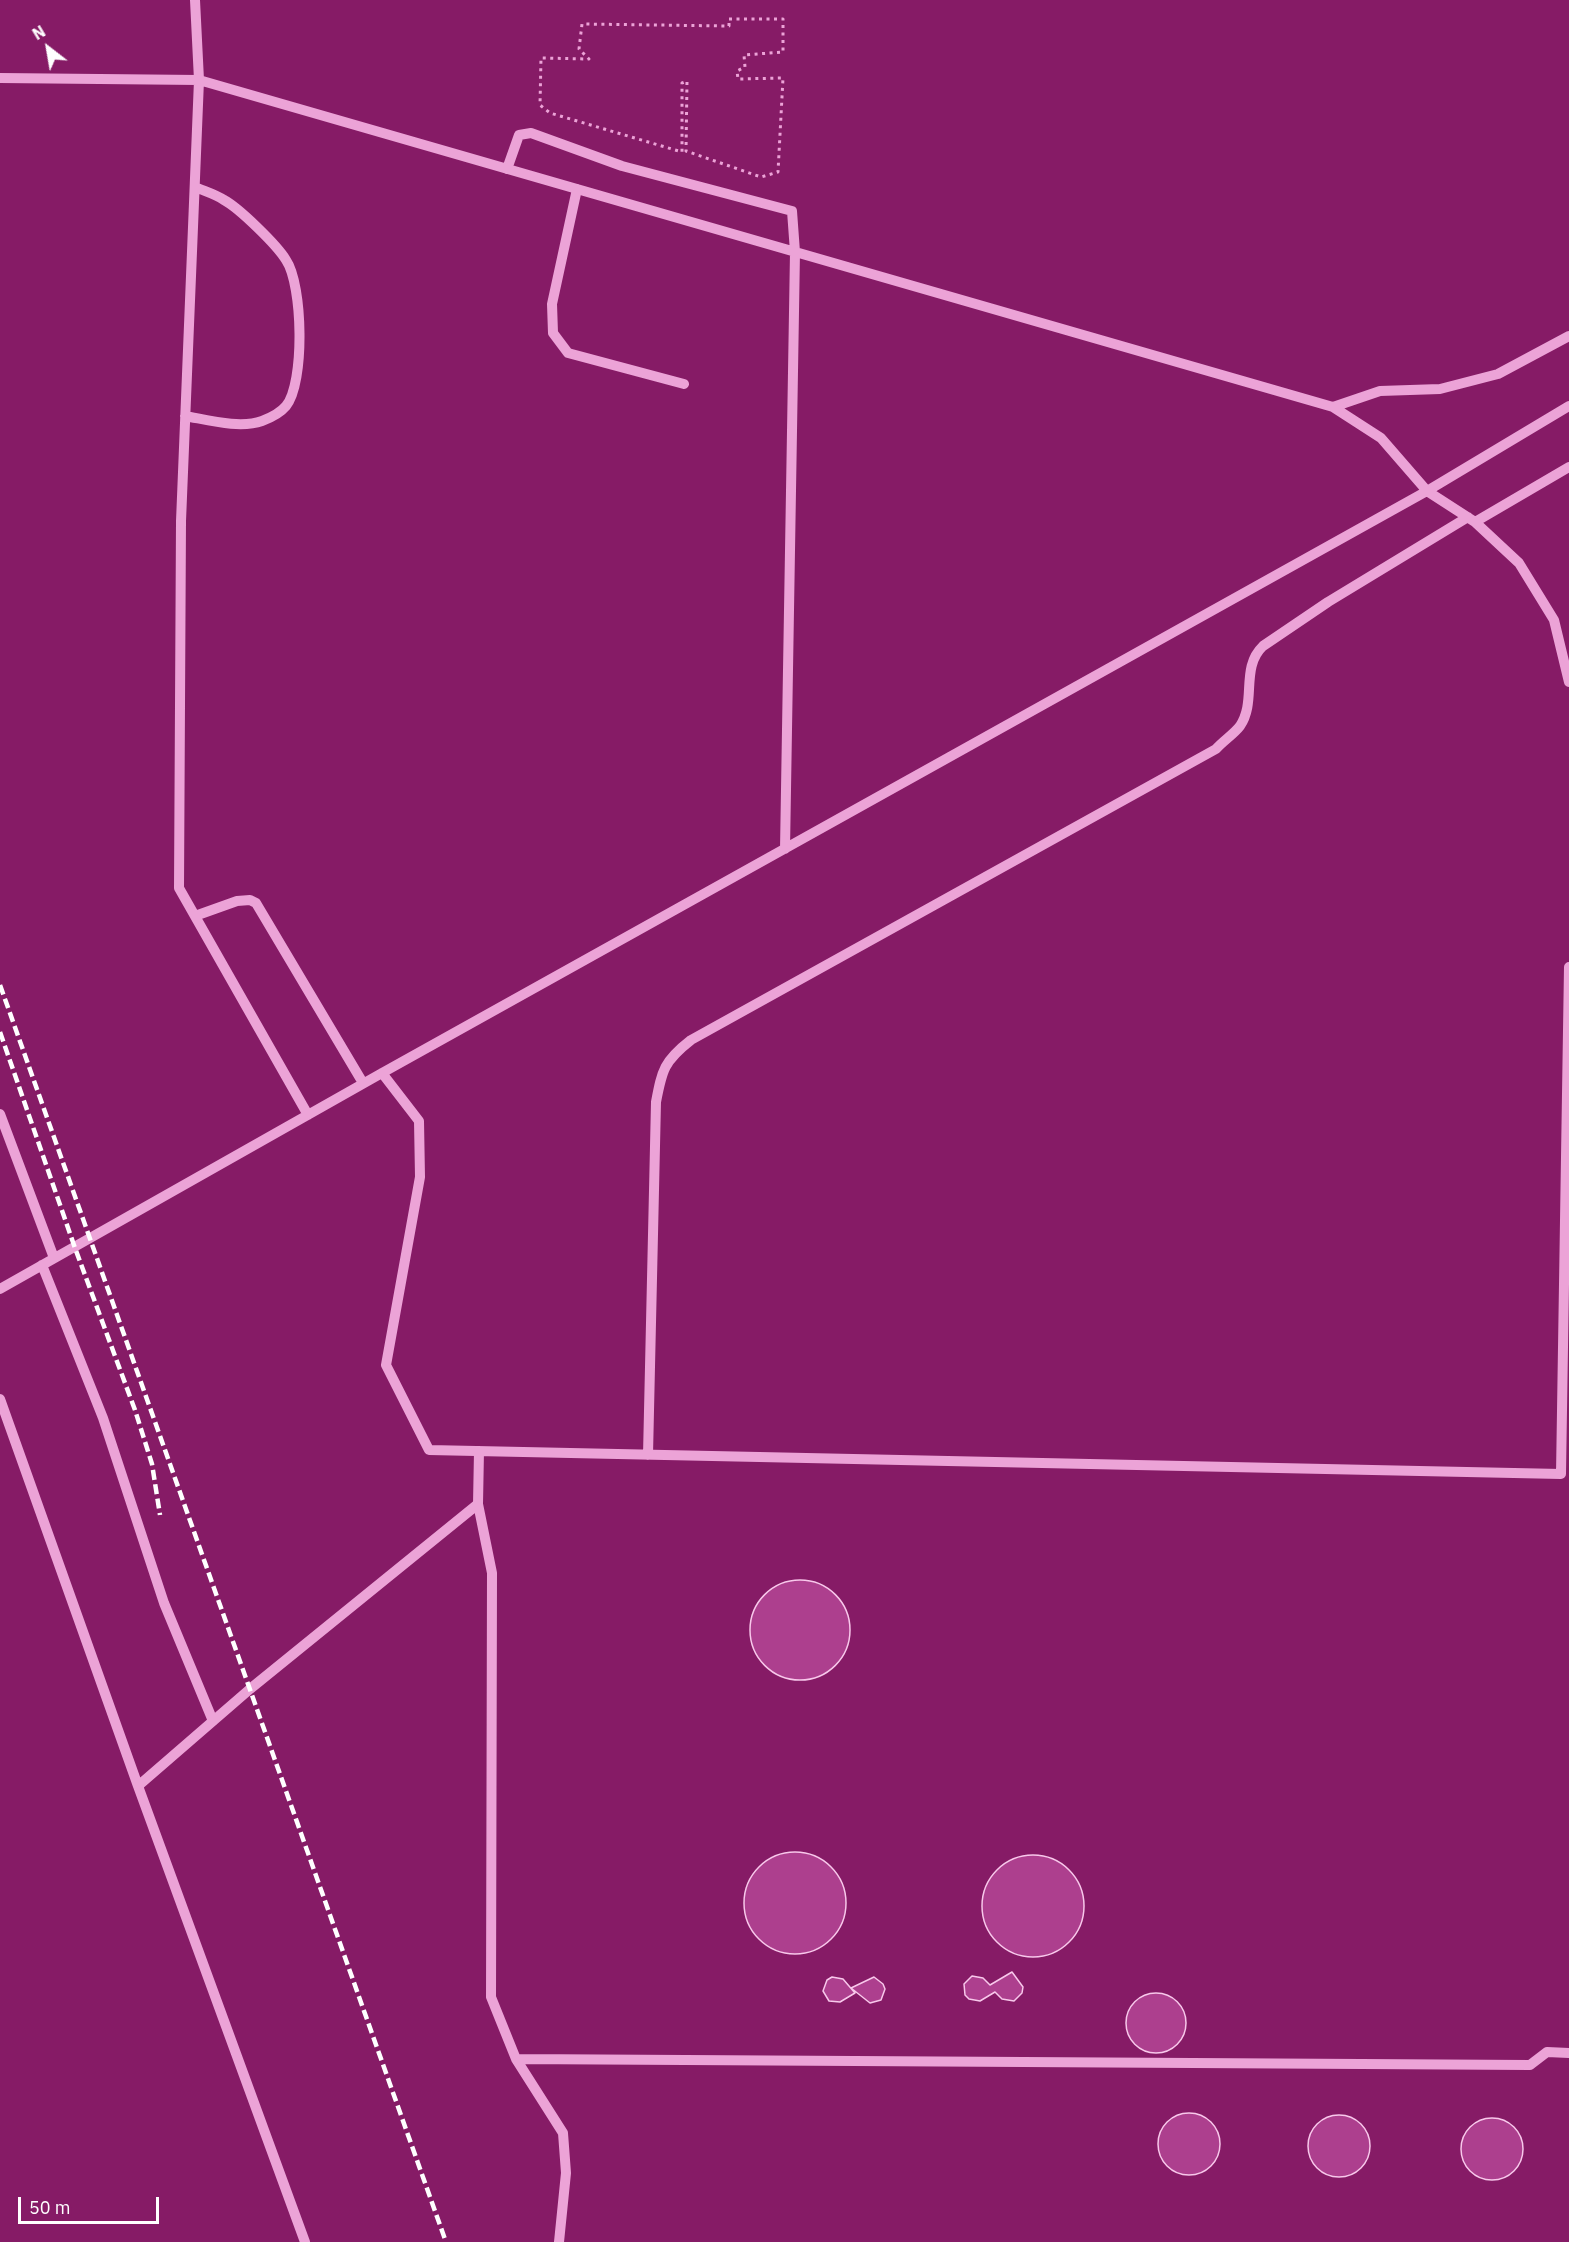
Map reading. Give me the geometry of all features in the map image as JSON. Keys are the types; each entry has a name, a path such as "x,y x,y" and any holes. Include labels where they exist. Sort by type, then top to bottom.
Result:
{"lane":[{"path":"195,0 199,80 182,522 179,888 308,1115"},
{"path":"0,78 199,80 1333,407 1381,438 1427,491 1472,519 1519,563 1554,620 1569,682"},
{"path":"507,169 519,135 524,132 622,166 792,211 795,252 785,849"},
{"path":"186,416 223,423 260,422 271,417 286,406 294,386 300,347 297,288 288,261 225,200 195,187"},
{"path":"577,189 552,304 553,333 568,353 684,384"},
{"path":"1333,407 1380,391 1440,389 1498,374 1569,336"},
{"path":"0,1289 363,1083 1427,491 1569,406"},
{"path":"648,1455 656,1102 661,1078 670,1056 691,1040 1216,749 1240,726 1245,714 1250,668 1255,654 1263,646 1328,602 1472,519 1569,467"},
{"path":"195,916 237,901 250,900 256,903 363,1083"},
{"path":"382,1073 419,1121 420,1177 386,1365 429,1450 1565,1474 1569,967"},
{"path":"0,1114 54,1258"},
{"path":"42,1265 103,1418 164,1603 213,1721"},
{"path":"0,1399 138,1786 305,2242"},
{"path":"480,1451 478,1504 492,1573 491,1997 516,2059 563,2133 566,2173 559,2242"},
{"path":"138,1786 213,1721 478,1504"},
{"path":"516,2059 1530,2066 1547,2052 1569,2053"}],"path":[{"path":"729,19 783,19 783,52 744,55 745,67 737,72 738,79 783,78 778,172 761,177 686,151 687,81 682,83 682,152 550,113 540,105 541,58 589,59 579,49 582,24 729,26 729,19"}],"building":[{"path":"800,1580 828,1588 842,1602 850,1630 842,1658 828,1672 800,1680 772,1672 758,1658 750,1630 758,1602 772,1588"},
{"path":"795,1852 814,1856 831,1867 842,1884 846,1903 842,1922 831,1939 814,1950 795,1954 776,1950 759,1939 748,1922 744,1903 748,1884 759,1867 776,1856"},
{"path":"1033,1855 1052,1859 1069,1870 1080,1887 1084,1906 1080,1925 1069,1942 1052,1953 1033,1957 1014,1953 997,1942 986,1925 982,1906 986,1887 997,1870 1014,1859"},
{"path":"1012,1972 1023,1987 1022,1993 1014,2001 1002,1999 995,1992 980,2001 969,1999 965,1995 964,1984 972,1976 983,1978 990,1985"},
{"path":"832,1977 843,1979 855,1993 840,2002 829,2001 823,1991 827,1980"},
{"path":"874,1977 883,1984 885,1989 881,2000 870,2003 851,1988"},
{"path":"1150,1993 1162,1993 1173,1998 1181,2006 1186,2023 1184,2035 1173,2048 1162,2053 1150,2053 1139,2048 1131,2040 1126,2029 1126,2017 1131,2006 1139,1998"},
{"path":"1183,2113 1195,2113 1211,2122 1218,2132 1220,2144 1218,2156 1211,2166 1195,2175 1183,2175 1172,2170 1163,2161 1158,2150 1158,2138 1163,2127 1172,2118"},
{"path":"1333,2115 1345,2115 1361,2124 1368,2134 1370,2146 1368,2158 1361,2168 1345,2177 1333,2177 1322,2172 1313,2163 1308,2152 1308,2140 1313,2129 1322,2120"},
{"path":"1486,2118 1498,2118 1514,2127 1521,2137 1523,2149 1521,2161 1514,2171 1498,2180 1486,2180 1475,2175 1466,2166 1461,2155 1461,2143 1466,2132 1475,2123"}],"railway":[{"path":"0,985 446,2242"},
{"path":"0,1032 75,1248 135,1410 152,1464 160,1515"}]}
